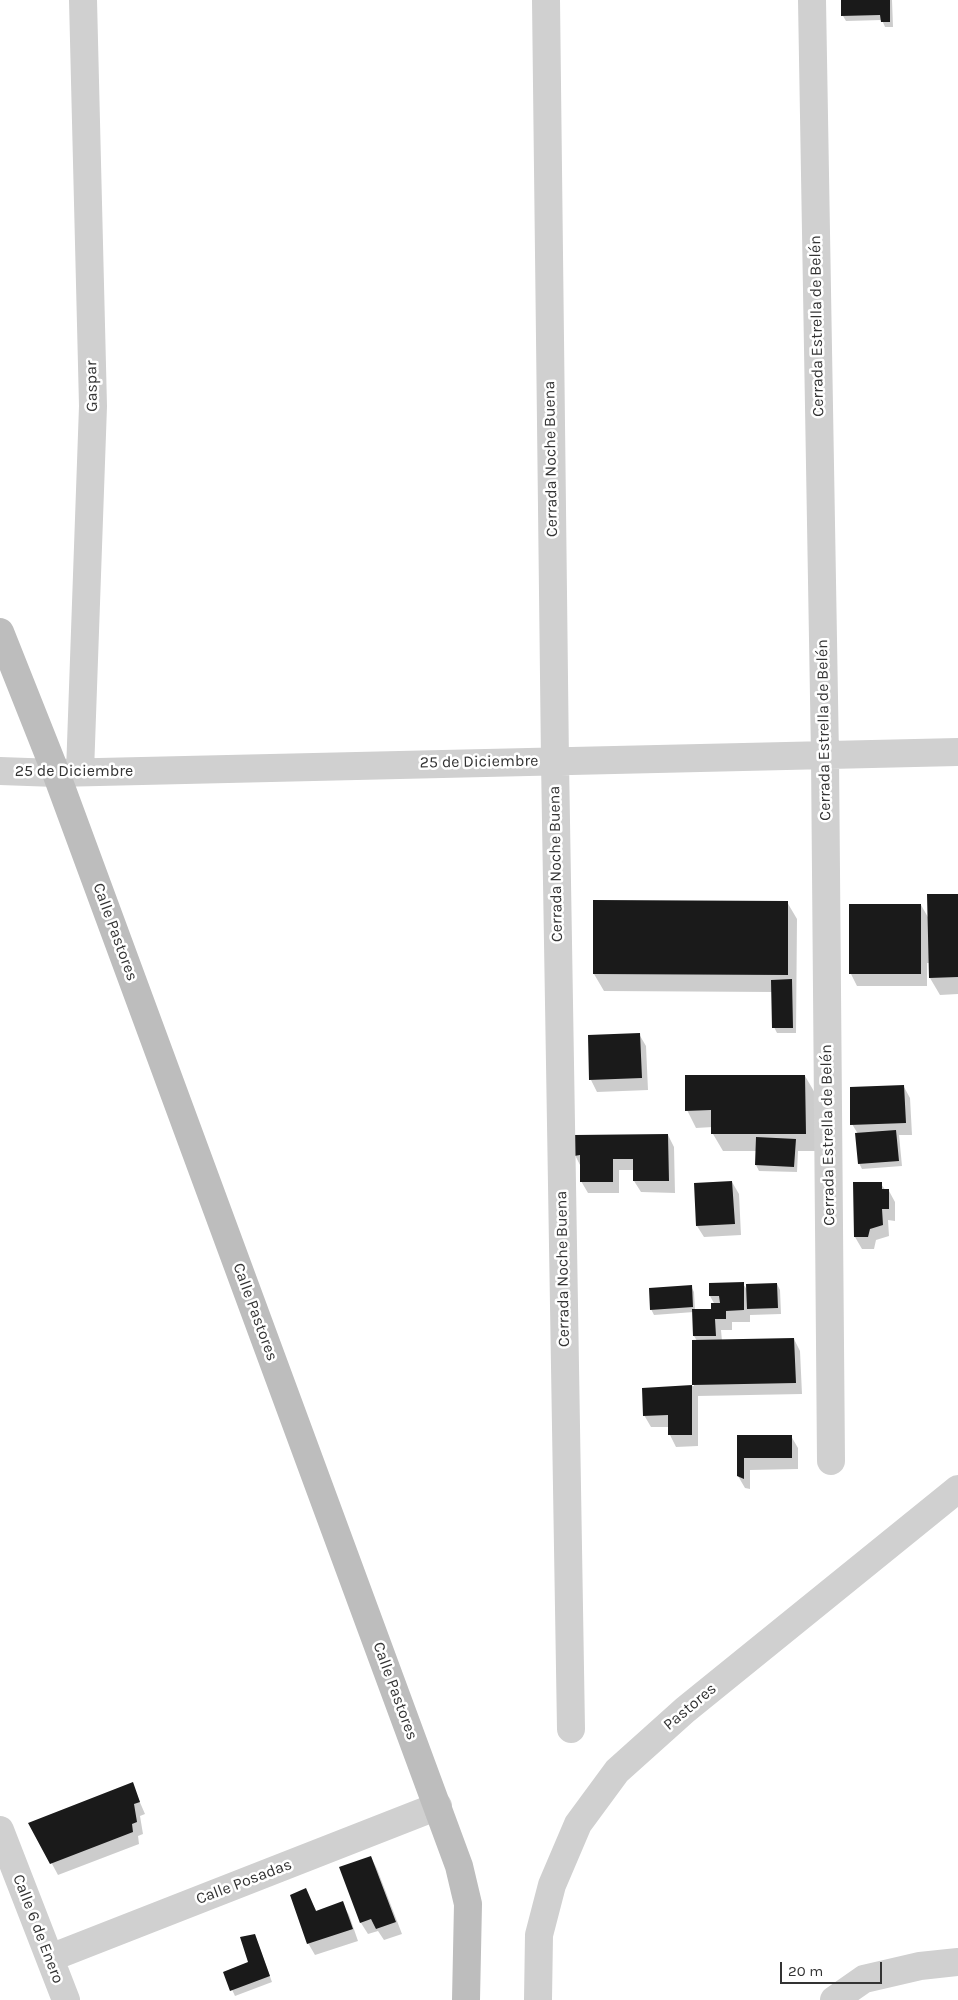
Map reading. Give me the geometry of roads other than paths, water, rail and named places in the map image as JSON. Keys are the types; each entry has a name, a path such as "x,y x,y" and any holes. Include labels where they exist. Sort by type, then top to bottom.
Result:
{"street":[{"name":"Gaspar","path":"68,772 93,406 82,0"},
{"name":"Cerrada Noche Buena","path":"546,0 554,760 571,1729"},
{"name":"Cerrada Estrella de Belén","path":"812,0 825,755 831,1461"},
{"name":"Calle Pastores","path":"0,632 68,772 460,1866 468,1904 466,2000"},
{"name":"25 de Diciembre","path":"0,771 68,772 958,752"},
{"name":"Pastores","path":"538,2000 539,1935 552,1885 578,1824 616,1771 685,1710 958,1489"},
{"name":"Calle Posadas","path":"50,1958 438,1806"},
{"name":"Calle 6 de Enero","path":"0,1830 66,2000"},
{"path":"834,2000 864,1979 920,1966 958,1962"}]}
